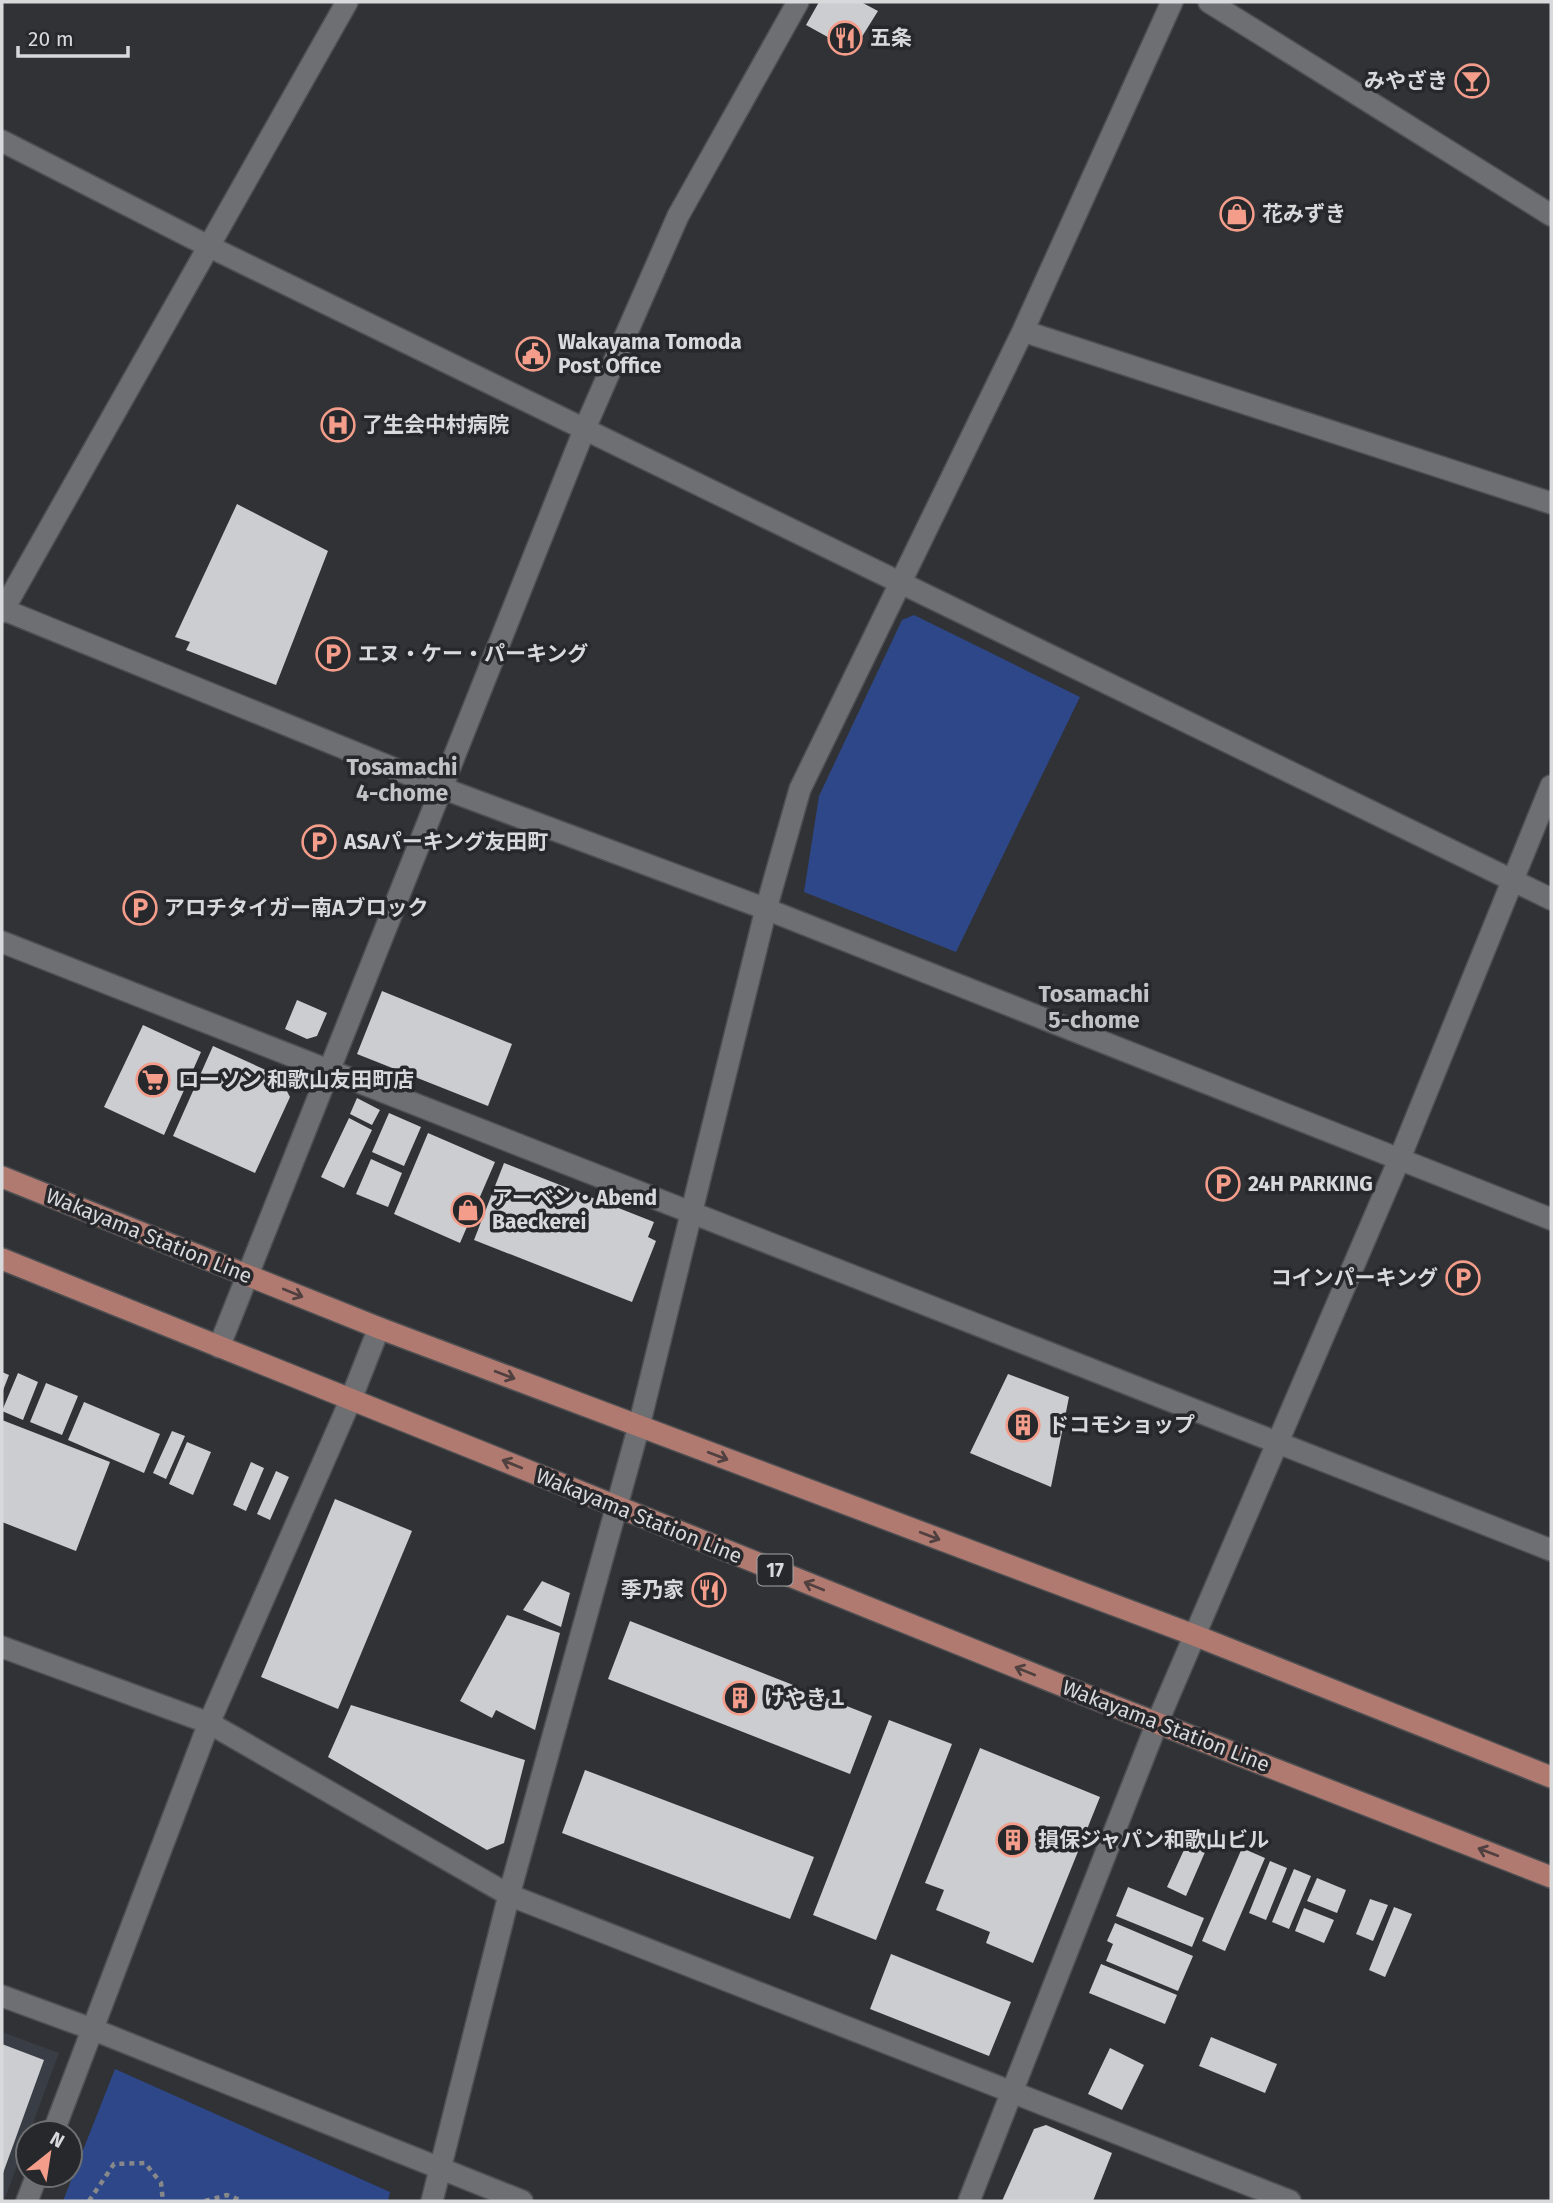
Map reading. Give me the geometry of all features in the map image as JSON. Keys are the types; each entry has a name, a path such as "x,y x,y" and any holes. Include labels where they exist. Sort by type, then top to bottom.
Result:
{"main road":[{"name":"Wakayama Station Line","path":"2,1177 379,1328 1194,1635 1551,1777"},
{"name":"Wakayama Station Line","path":"2,1259 1157,1723 1551,1877"}],"street":[{"path":"347,2 2,610 442,788 766,909 1551,1219"},
{"path":"219,1347 584,428 678,216 798,2"},
{"path":"432,2201 509,1895 639,1426 766,909 800,789 1023,331 1172,2"},
{"path":"1209,2 1551,215"},
{"path":"2,141 208,246 1551,899"},
{"path":"1023,331 1551,503"},
{"path":"969,2201 1157,1723 1399,1160 1551,786"},
{"path":"2,942 1551,1550"},
{"path":"58,2119 209,1723 351,1399 379,1328"},
{"path":"2,1647 209,1723 509,1895 1290,2201"},
{"path":"2,1996 92,2029 522,2201"}],"path":[{"path":"89,2201 114,2164 145,2163 161,2183 163,2201"},
{"path":"205,2201 227,2195 243,2201"}],"shaded area":[{"path":"914,615 1080,697 956,952 804,892 819,796 902,620"},
{"path":"2,2032 59,2053 34,2119 14,2119 14,2174 2,2201"},
{"path":"115,2069 390,2192 388,2201 63,2201 68,2189 84,2189 84,2148"}],"building":[{"name":"五条","path":"819,2 861,2 878,11 853,51 806,25"},
{"path":"237,504 328,551 276,685 186,650 190,642 175,637"},
{"path":"382,991 512,1044 488,1106 357,1054"},
{"path":"297,1000 327,1013 317,1036 307,1039 285,1029"},
{"name":"ローソン 和歌山友田町店","path":"143,1025 201,1052 164,1135 104,1107"},
{"path":"213,1046 279,1076 290,1097 255,1173 173,1136"},
{"path":"357,1098 380,1110 372,1125 350,1114"},
{"path":"389,1113 421,1127 404,1166 372,1152"},
{"path":"349,1118 372,1130 344,1188 321,1177"},
{"path":"428,1133 495,1162 460,1243 394,1214"},
{"path":"371,1159 402,1173 388,1207 356,1194"},
{"path":"504,1163 654,1222 648,1237 656,1241 632,1302 474,1240"},
{"path":"2,1372 9,1375 2,1393"},
{"path":"18,1373 38,1382 23,1420 2,1411"},
{"name":"ドコモショップ","path":"1008,1374 1069,1397 1051,1487 970,1453"},
{"path":"46,1383 78,1396 62,1435 30,1422"},
{"path":"84,1402 160,1434 144,1473 68,1440"},
{"path":"2,1420 110,1462 76,1551 2,1522"},
{"path":"172,1431 185,1436 166,1479 153,1473"},
{"path":"187,1442 211,1452 193,1495 169,1484"},
{"path":"251,1462 264,1468 246,1511 233,1505"},
{"path":"276,1471 289,1477 270,1520 257,1514"},
{"path":"335,1499 412,1531 338,1709 261,1677"},
{"path":"542,1581 570,1593 561,1627 523,1610"},
{"path":"507,1615 560,1633 535,1730 496,1710 492,1718 460,1701"},
{"name":"けやき１","path":"630,1621 872,1716 850,1774 608,1679"},
{"path":"351,1705 525,1760 504,1843 487,1850 328,1757"},
{"path":"889,1720 952,1744 876,1940 813,1915"},
{"name":"損保ジャパン和歌山ビル","path":"980,1748 1100,1797 1033,1963 986,1943 990,1932 936,1910 944,1890 925,1883"},
{"path":"585,1770 814,1857 790,1919 562,1833"},
{"path":"1194,1828 1212,1836 1186,1896 1167,1887"},
{"path":"1242,1848 1265,1858 1225,1951 1202,1941"},
{"path":"1270,1861 1287,1868 1266,1920 1249,1913"},
{"path":"1294,1869 1311,1876 1289,1929 1272,1922"},
{"path":"1317,1878 1346,1890 1337,1913 1307,1901"},
{"path":"1128,1887 1204,1918 1192,1947 1116,1916"},
{"path":"1370,1899 1388,1905 1373,1941 1356,1934"},
{"path":"1394,1907 1412,1914 1385,1977 1369,1970"},
{"path":"1304,1908 1334,1920 1324,1943 1295,1931"},
{"path":"1115,1923 1193,1956 1178,1991 1106,1961 1113,1944 1107,1941"},
{"path":"891,1954 1011,2002 989,2056 870,2009"},
{"path":"1101,1964 1177,1995 1165,2024 1089,1993"},
{"path":"1211,2037 1277,2064 1265,2093 1199,2066"},
{"path":"2,2044 44,2060 23,2119 14,2119 14,2143 2,2176"},
{"path":"1110,2048 1144,2065 1122,2110 1088,2094"},
{"path":"1046,2125 1112,2153 1093,2201 1002,2201 1034,2129"}],"place":[{"name":"五条","path":"845,38"},
{"name":"みやざき","path":"1472,81"},
{"name":"花みずき","path":"1237,214"},
{"name":"Wakayama Tomoda Post Office","path":"533,354"},
{"name":"了生会中村病院","path":"338,425"},
{"name":"エヌ・ケー・パーキング","path":"333,654"},
{"name":"ASAパーキング友田町","path":"319,842"},
{"name":"アロチタイガー南Aブロック","path":"140,908"},
{"name":"ローソン 和歌山友田町店","path":"153,1080"},
{"name":"24H PARKING","path":"1223,1184"},
{"name":"アーベン・Abend Baeckerei","path":"468,1210"},
{"name":"コインパーキング","path":"1463,1278"},
{"name":"ドコモショップ","path":"1023,1425"},
{"name":"季乃家","path":"709,1590"},
{"name":"けやき１","path":"740,1698"},
{"name":"損保ジャパン和歌山ビル","path":"1013,1840"}],"district":[{"name":"Tosamachi 4-chome","path":"402,780"},
{"name":"Tosamachi 5-chome","path":"1094,1007"}]}
